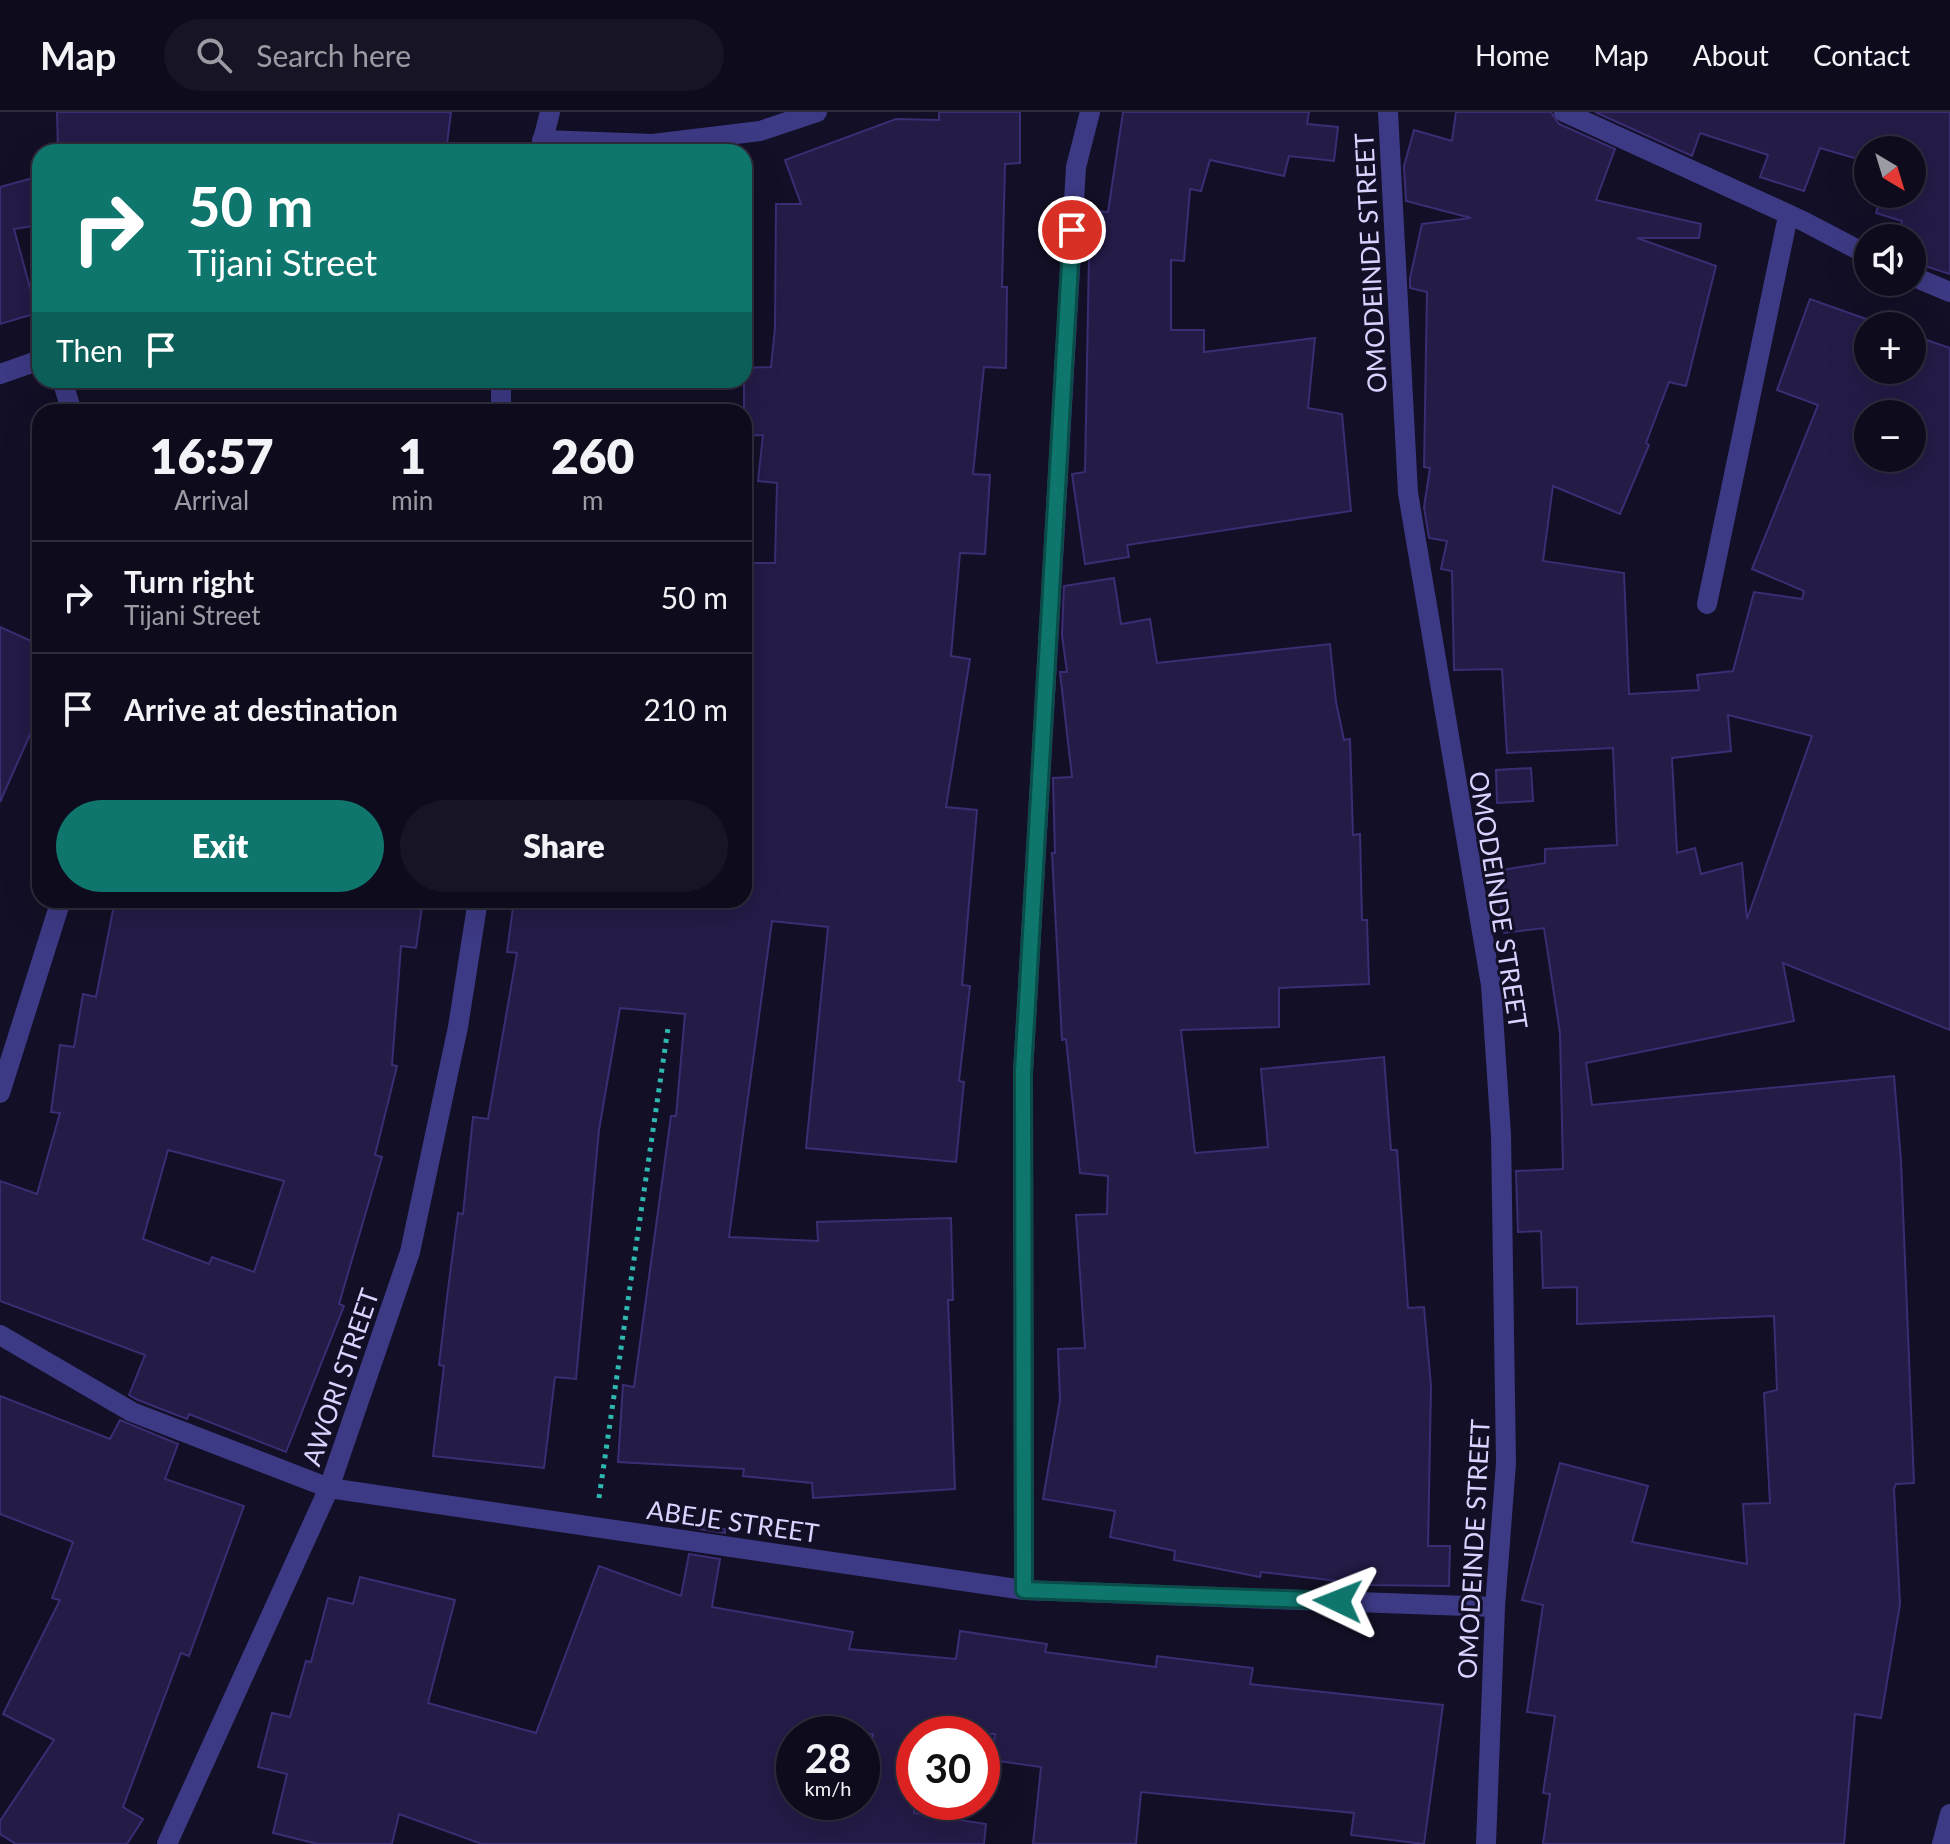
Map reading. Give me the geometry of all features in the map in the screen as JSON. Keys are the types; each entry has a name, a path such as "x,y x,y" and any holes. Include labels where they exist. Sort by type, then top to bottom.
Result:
{"street":[{"path":"542,144 550,112"},
{"path":"653,144 760,131 817,112"},
{"path":"1024,1590 1023,1072 1076,167 1090,112"},
{"name":"OMODEINDE STREET","path":"1388,112 1408,493 1491,985 1501,1135 1506,1305 1506,1463 1495,1607 1486,1844"},
{"path":"1564,112 1854,248"},
{"path":"1707,604 1788,216"},
{"path":"1926,282 1950,292"},
{"path":"0,374 32,363"},
{"path":"0,1093 58,908"},
{"name":"AWORI STREET","path":"167,1844 329,1488 410,1252 458,1027 477,908"},
{"name":"ABEJE STREET","path":"0,1335 132,1412 329,1488 1024,1590 1495,1607"},
{"path":"1942,1844 1950,1814"}],"path":[{"path":"595,1527 668,1028"}],"building":[{"path":"57,112 451,112 447,144 58,144"},
{"path":"939,112 1020,112 1020,163 1005,164 1002,287 1007,287 1006,368 984,367 973,474 990,475 985,554 960,553 951,656 970,659 946,807 977,810 962,985 970,986 959,1081 964,1082 956,1162 806,1148 828,927 772,921 729,1237 818,1241 817,1222 951,1218 953,1300 948,1300 955,1489 813,1498 812,1483 743,1476 744,1469 618,1462 623,1385 634,1387 671,1116 676,1116 685,1014 620,1008 599,1130 576,1379 555,1377 544,1468 433,1456 444,1366 439,1365 447,1297 458,1213 463,1214 473,1117 488,1119 517,953 507,952 513,908 752,908 752,563 775,563 777,483 758,481 763,435 752,436 752,404 744,404 744,388 752,388 752,368 771,367 775,328 776,204 801,204 785,160 896,119 939,120"},
{"path":"1123,112 1309,112 1307,124 1338,127 1334,161 1289,156 1284,176 1210,160 1201,191 1190,189 1184,261 1171,260 1171,330 1204,330 1204,352 1315,338 1308,408 1342,414 1351,511 1127,545 1129,557 1085,564 1072,474 1085,472 1089,255 1094,211 1108,212"},
{"path":"1456,112 1551,112 1559,124 1615,149 1596,200 1701,224 1699,238 1637,238 1716,266 1686,386 1669,382 1646,443 1649,445 1620,514 1553,486 1543,561 1624,573 1629,694 1699,690 1697,675 1733,671 1754,592 1802,599 1804,591 1752,569 1818,405 1777,390 1810,299 1854,315 1854,384 1926,384 1926,340 1950,348 1950,1030 1783,963 1794,1021 1586,1063 1592,1105 1894,1076 1901,1161 1914,1483 1896,1484 1894,1489 1900,1604 1881,1718 1855,1714 1844,1844 1543,1844 1550,1794 1543,1793 1555,1716 1527,1712 1543,1605 1522,1600 1560,1463 1648,1486 1632,1542 1747,1564 1743,1504 1770,1503 1764,1393 1777,1390 1774,1316 1577,1324 1577,1287 1543,1288 1541,1231 1518,1232 1516,1171 1563,1169 1560,1033 1544,928 1504,933 1496,871 1545,863 1545,849 1617,845 1613,748 1507,753 1502,669 1454,670 1452,571 1441,569 1447,541 1429,538 1424,507 1430,468 1424,467 1427,292 1410,288 1410,278 1422,224 1471,218 1406,201 1404,166 1414,130 1452,141","holes":["1728,715 1812,736 1747,919 1742,863 1701,874 1695,848 1677,853 1672,758 1731,751"]},
{"path":"1595,112 1950,112 1950,274 1926,266 1926,224 1901,224 1902,221 1876,213 1878,208 1926,208 1926,136 1854,136 1854,158 1820,148 1804,191 1760,177 1768,155 1700,133 1692,156"},
{"path":"32,178 32,226 14,229 32,295 32,314 0,324 0,187"},
{"path":"1114,578 1121,624 1150,619 1157,663 1330,644 1336,702 1344,740 1350,739 1353,835 1360,834 1362,920 1367,920 1369,984 1279,988 1279,1027 1181,1030 1195,1153 1268,1147 1261,1069 1384,1057 1391,1150 1397,1150 1408,1308 1424,1307 1431,1386 1428,1546 1450,1546 1449,1586 1371,1585 1261,1572 1260,1577 1174,1560 1175,1551 1110,1537 1115,1511 1043,1499 1060,1400 1058,1349 1085,1348 1076,1215 1107,1214 1108,1176 1080,1173 1066,1039 1062,1040 1052,853 1055,853 1053,778 1072,777 1060,672 1067,672 1062,635 1064,586"},
{"path":"0,627 32,641 32,730 0,802"},
{"path":"1531,768 1533,801 1497,803 1496,770"},
{"path":"113,908 422,908 416,948 401,946 392,1065 397,1066 375,1155 382,1157 339,1304 344,1306 286,1452 189,1414 187,1419 138,1400 129,1395 145,1355 0,1301 0,1181 37,1194 60,1113 51,1112 60,1045 74,1047 83,994 96,997","holes":["168,1150 284,1181 254,1272 212,1257 209,1264 143,1239"]},
{"path":"0,1396 110,1439 120,1420 178,1444 165,1479 244,1506 189,1656 181,1653 123,1807 143,1819 127,1844 16,1844 0,1834 0,1821 54,1740 3,1714 60,1600 52,1598 73,1542 0,1514"},
{"path":"694,1524 725,1529 725,1533 693,1528"},
{"path":"689,1554 720,1559 712,1607 853,1632 849,1649 956,1659 960,1631 1047,1644 1045,1652 1156,1667 1157,1656 1253,1668 1250,1684 1443,1705 1424,1844 1351,1835 1354,1813 1141,1792 1136,1844 1033,1844 1041,1767 1000,1761 1000,1716 896,1716 896,1820 960,1820 986,1824 984,1844 482,1844 399,1814 392,1844 318,1844 273,1833 287,1774 258,1767 272,1713 290,1717 306,1661 311,1662 328,1598 353,1604 360,1577 455,1600 428,1703 536,1733 599,1566 681,1596"}],"route":[{"path":"1072,230 1023,1072 1024,1590 1338,1601"}]}
